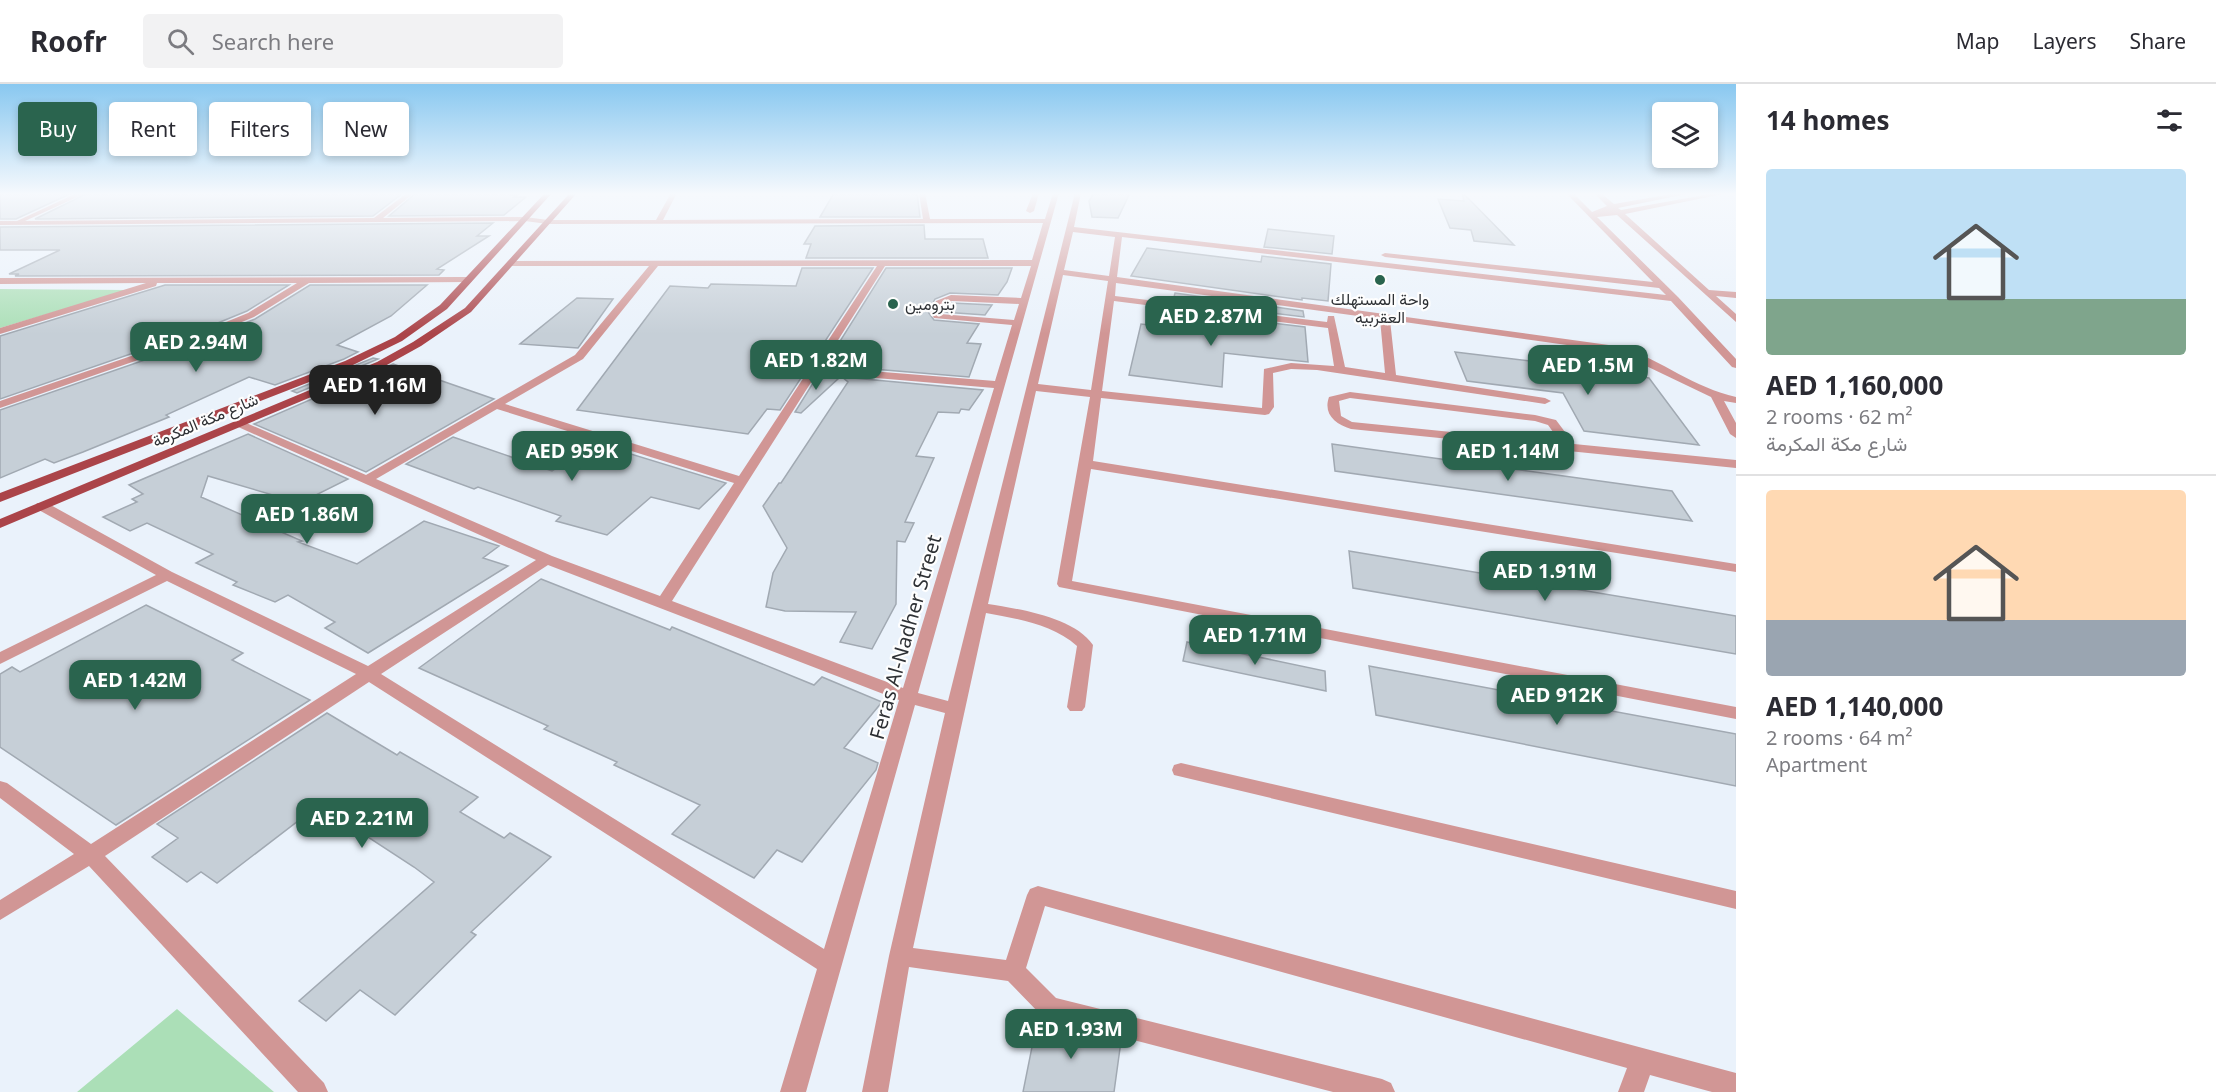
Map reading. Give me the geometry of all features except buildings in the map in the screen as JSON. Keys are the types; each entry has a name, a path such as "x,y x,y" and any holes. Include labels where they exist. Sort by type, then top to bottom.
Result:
{"main road":[{"name":"شارع مكة المكرمة","path":"0,498 394,342 431,318 458,295 468,280 505,240"},
{"name":"شارع مكة المكرمة","path":"0,524 240,424 417,345 468,310 532,240"}],"street":[{"name":"Feras Al-Nadher Street","path":"793,1092 1043,240"},
{"path":"879,1091 900,956 955,709 1067,240"},
{"path":"1118,240 1086,464 1065,584 1736,713"},
{"path":"1171,240 1675,299"},
{"path":"1616,240 1736,365"},
{"path":"1649,240 1736,319"},
{"path":"1370,253 1662,286"},
{"path":"663,603 883,263"},
{"path":"510,264 1037,263"},
{"path":"368,479 579,357 655,264"},
{"path":"1059,272 1619,349 1641,356 1716,397 1736,400"},
{"path":"0,405 207,333 251,315 309,279"},
{"path":"0,331 122,296 164,280"},
{"path":"0,281 468,280"},
{"path":"1706,292 1736,295"},
{"path":"1018,323 948,318 937,316 935,313 939,303 951,298 1025,301"},
{"path":"1110,298 1332,326"},
{"path":"1718,303 1736,304"},
{"path":"1329,309 1340,370"},
{"path":"1385,317 1391,377"},
{"path":"1032,387 1265,412 1268,407 1268,371 1277,367 1290,367 1340,370 1545,401"},
{"path":"813,370 1000,385"},
{"path":"1571,448 1552,422 1535,418 1350,395 1333,399 1336,419 1351,425 1571,448 1736,464"},
{"path":"1716,397 1736,434"},
{"path":"496,405 742,481"},
{"path":"240,424 547,559 909,697 955,709"},
{"path":"1086,464 1736,568"},
{"path":"42,506 167,575 368,673 830,965"},
{"path":"0,911 91,855 368,673 547,559"},
{"path":"0,659 167,575"},
{"path":"980,607 1014,613 1068,631 1085,645 1076,707"},
{"path":"1181,770 1736,900"},
{"path":"0,788 91,855 315,1092"},
{"path":"1014,971 1038,895 1736,1086"},
{"path":"900,956 1014,971 1049,1006 1382,1092"},
{"path":"1631,1092 1642,1061"}],"green space":[{"path":"0,289 128,290 0,328"},
{"path":"177,1009 274,1092 77,1092"}],"place":[{"name":"واحة المستهلك العقربيه","path":"1380,280"},
{"name":"بترومين","path":"893,304"}]}
